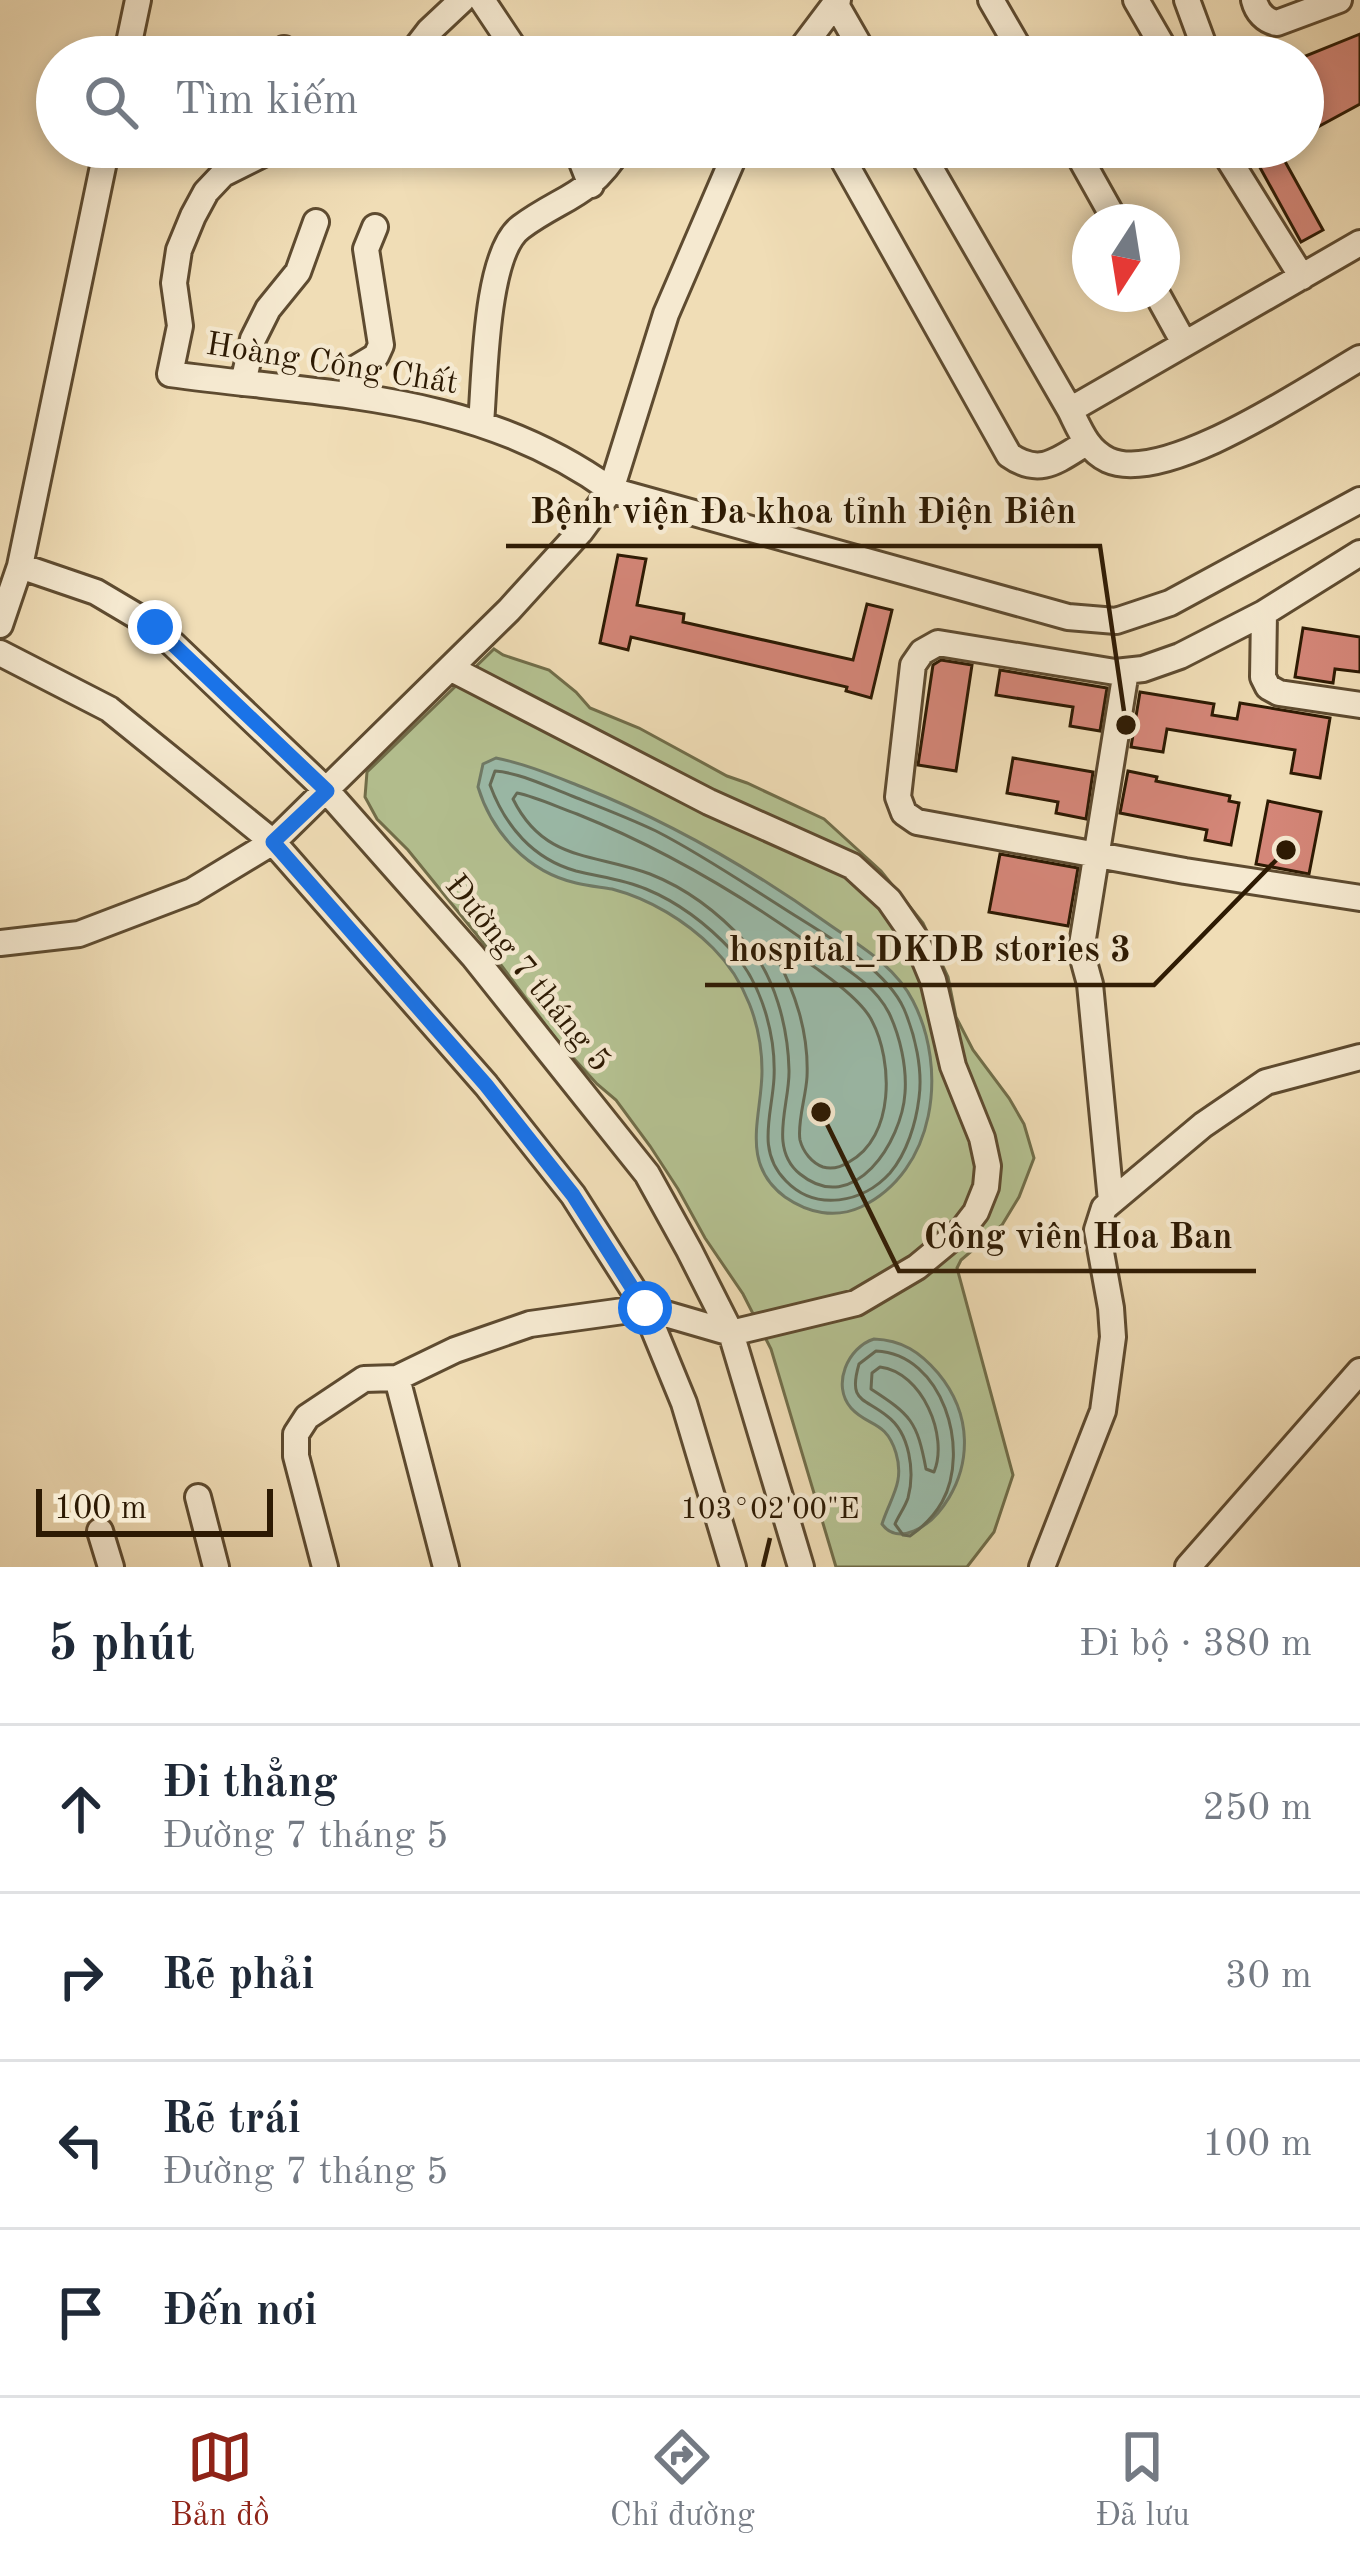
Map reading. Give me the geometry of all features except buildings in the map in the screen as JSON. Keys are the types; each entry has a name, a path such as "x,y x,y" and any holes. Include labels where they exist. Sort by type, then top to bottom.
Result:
{"street":[{"path":"130,36 138,0"},
{"path":"425,36 462,0"},
{"path":"482,0 506,36"},
{"path":"992,0 1012,36"},
{"path":"1136,0 1157,36"},
{"path":"1254,0 1269,21 1277,23 1339,0"},
{"path":"811,36 837,2 855,36"},
{"path":"1151,26 1193,2 1202,36"},
{"path":"0,625 20,566 103,168"},
{"name":"Hoàng Công Chất","path":"235,168 206,192 179,250 174,283 180,326 170,374 393,401 481,423 584,471 611,490 1068,616 1115,620 1170,603 1360,500"},
{"path":"584,168 591,185"},
{"path":"481,423 490,305 507,243 517,230 591,185 604,168"},
{"path":"0,944 79,934 192,892 273,842 509,610 611,490 666,314 729,168"},
{"path":"848,168 1009,454 1021,464 1037,467 1086,443"},
{"path":"930,168 1086,443 1097,454 1138,466 1177,457 1235,430 1360,358"},
{"path":"1086,168 1106,204"},
{"path":"1234,168 1302,277"},
{"path":"243,383 253,340 268,309 298,272 316,222"},
{"path":"353,397 351,371 376,356 381,345 366,249 375,226"},
{"path":"1070,410 1359,246"},
{"path":"1167,312 1184,343"},
{"path":"1360,553 1264,613 1180,656 1143,669 1115,672 938,643 922,652 914,665 898,797 904,813 917,822 1360,898"},
{"name":"Đường 7 tháng 5","path":"20,566 96,592 155,627 327,791 473,956 646,1174 731,1333 801,1567"},
{"path":"1264,613 1263,677 1268,686 1279,693 1360,705"},
{"path":"0,652 109,709 273,842 486,1085 573,1195 645,1308 684,1403 733,1567"},
{"path":"325,1567 296,1456 296,1435 307,1417 364,1378 398,1378 455,1350 530,1324 645,1308 731,1333 856,1303 917,1267 963,1228 986,1187 988,1166 982,1138 953,1066 933,980 916,939 890,900 852,866 709,802 450,668"},
{"path":"1111,1202 1090,984 1081,950 1126,671"},
{"path":"1042,1567 1103,1412 1113,1337 1096,1230 1104,1208 1203,1125 1266,1082 1360,1057"},
{"path":"1188,1567 1360,1371"},
{"path":"398,1378 446,1567"},
{"path":"198,1497 216,1567"},
{"path":"100,1531 111,1567"}],"green space":[{"path":"494,649 549,670 590,708 824,819 881,871 923,923 948,977 956,1017 1024,1124 1034,1158 1002,1225 957,1268 1013,1475 994,1532 967,1567 836,1567 771,1349 743,1294 616,1100 556,1039 408,850 377,819 365,797 367,772"}],"water":[{"path":"496,758 615,801 709,848 798,903 896,977 924,1028 932,1087 920,1144 886,1191 861,1207 832,1213 803,1207 771,1184 762,1169 756,1138 762,1071 759,1037 750,1004 734,974 702,938 667,912 626,893 559,878 514,848 492,820 478,787 483,764"},
{"path":"874,1339 910,1348 924,1359 958,1407 964,1440 961,1471 949,1498 914,1531 896,1533 882,1524 898,1482 896,1453 882,1429 851,1408 842,1389 850,1358"}],"place":[{"name":"Bệnh viện Đa khoa tỉnh Điện Biên","path":"1126,725"},
{"name":"hospital_DKDB stories 3","path":"1286,850"},
{"name":"Công viên Hoa Ban","path":"821,1112"}],"route":[{"path":"155,627 327,791 273,842 486,1085 573,1195 645,1308"}]}
